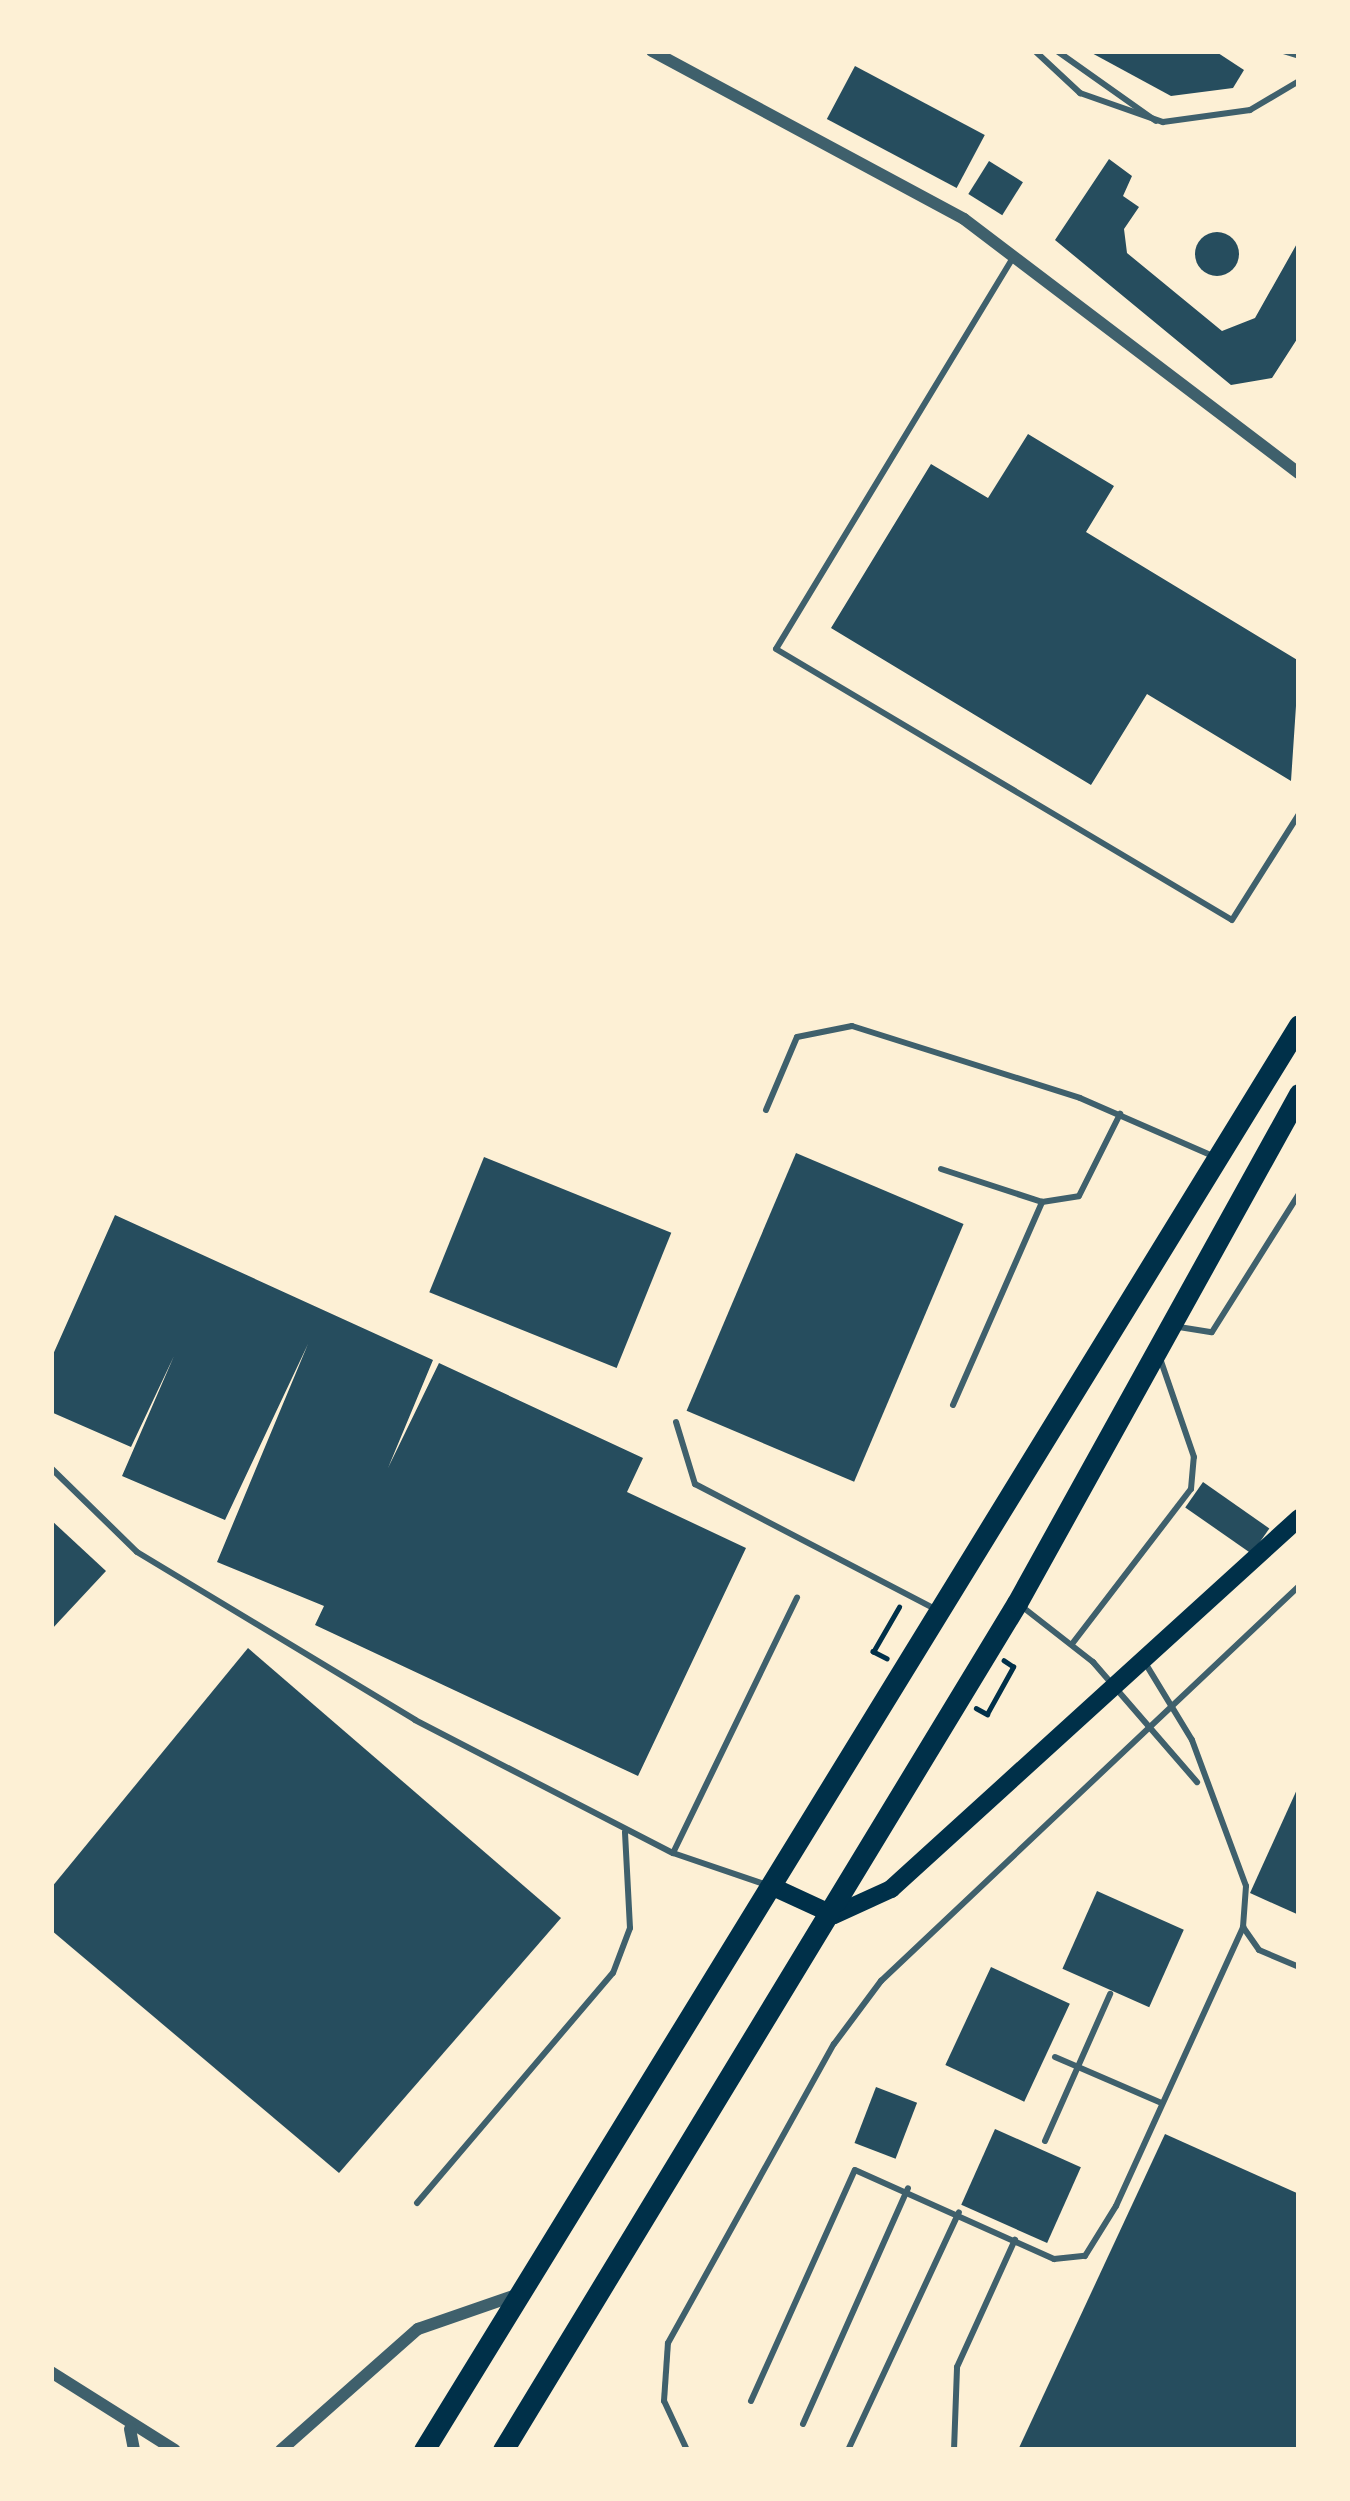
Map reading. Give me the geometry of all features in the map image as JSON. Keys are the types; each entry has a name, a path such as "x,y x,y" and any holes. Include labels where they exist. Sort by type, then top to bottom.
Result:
{"highway":[{"path":"424,2450 526,2291 937,1610 1299,1025"},
{"path":"503,2450 835,1915 1017,1603 1299,1094"}],"main road":[{"path":"771,1886 835,1915 891,1889 1110,1682 1299,1518"}],"street":[{"path":"652,51 1016,253 1299,473"},
{"path":"281,2450 418,2329 526,2291"},
{"path":"51,2372 130,2429 175,2450"},
{"path":"130,2429 134,2450"}],"lane":[{"path":"1035,51 1080,93 1156,121 1236,114 1299,81"},
{"path":"1057,51 1156,121"},
{"path":"1283,51 1299,56"},
{"path":"1016,253 776,649 1232,920 1299,814"},
{"path":"766,1110 797,1037 822,1024 1120,1114 1216,1158"},
{"path":"941,1169 1042,1202 1079,1196 1120,1114"},
{"path":"1169,1326 1213,1332 1299,1194"},
{"path":"953,1405 1042,1202"},
{"path":"1072,1644 1191,1489 1194,1457 1157,1348"},
{"path":"676,1421 695,1484 937,1610"},
{"path":"51,1468 137,1552 415,1720 673,1853 771,1886"},
{"path":"687,2450 664,2401 668,2343 834,2044 881,1981 1299,1586"},
{"path":"673,1853 797,1598"},
{"path":"1017,1603 1072,1644 1199,1784"},
{"path":"751,2401 845,2181 860,2169 1054,2259 1085,2256 1243,1927 1246,1886 1199,1784 1173,1702 1140,1656"},
{"path":"417,2204 613,1973 630,1928 625,1830"},
{"path":"1243,1927 1259,1950 1299,1967"},
{"path":"1045,2141 1110,1994"},
{"path":"1054,2057 1162,2103"},
{"path":"803,2424 908,2188"},
{"path":"849,2448 959,2212"},
{"path":"954,2450 957,2367 1015,2240"}],"path":[{"path":"892,1662 873,1652 901,1603"},
{"path":"968,1704 987,1714 1013,1666"}],"building":[{"path":"1088,51 1215,51 1244,70 1233,88 1171,96"},
{"path":"855,66 985,135 957,188 827,119"},
{"path":"1109,159 1132,176 1123,196 1139,207 1124,229 1127,253 1222,331 1255,318 1299,240 1299,336 1272,378 1231,385 1055,240"},
{"path":"989,161 1023,182 1002,215 968,194"},
{"path":"1217,232 1233,238 1239,254 1233,270 1217,276 1201,270 1195,254 1201,238"},
{"path":"1028,434 1114,486 1086,532 1299,661 1291,781 1147,694 1091,785 831,628 931,464 988,498"},
{"path":"796,1153 964,1224 854,1482 687,1411"},
{"path":"484,1157 671,1233 617,1368 429,1292"},
{"path":"115,1215 433,1360 388,1468 439,1363 643,1458 627,1492 746,1548 638,1776 315,1625 324,1606 217,1562 308,1344 225,1520 122,1476 174,1356 131,1447 51,1412 51,1359"},
{"path":"1203,1482 1269,1528 1252,1554 1185,1507"},
{"path":"51,1520 106,1571 51,1630"},
{"path":"248,1648 561,1918 339,2173 51,1930 51,1888"},
{"path":"1299,1785 1299,1915 1250,1893"},
{"path":"1097,1891 1184,1930 1149,2007 1062,1969"},
{"path":"991,1967 1070,2004 1024,2102 945,2065"},
{"path":"876,2087 917,2103 896,2159 854,2143"},
{"path":"995,2129 1081,2167 1047,2243 961,2205"},
{"path":"1165,2134 1299,2194 1299,2450 1018,2450"}]}
